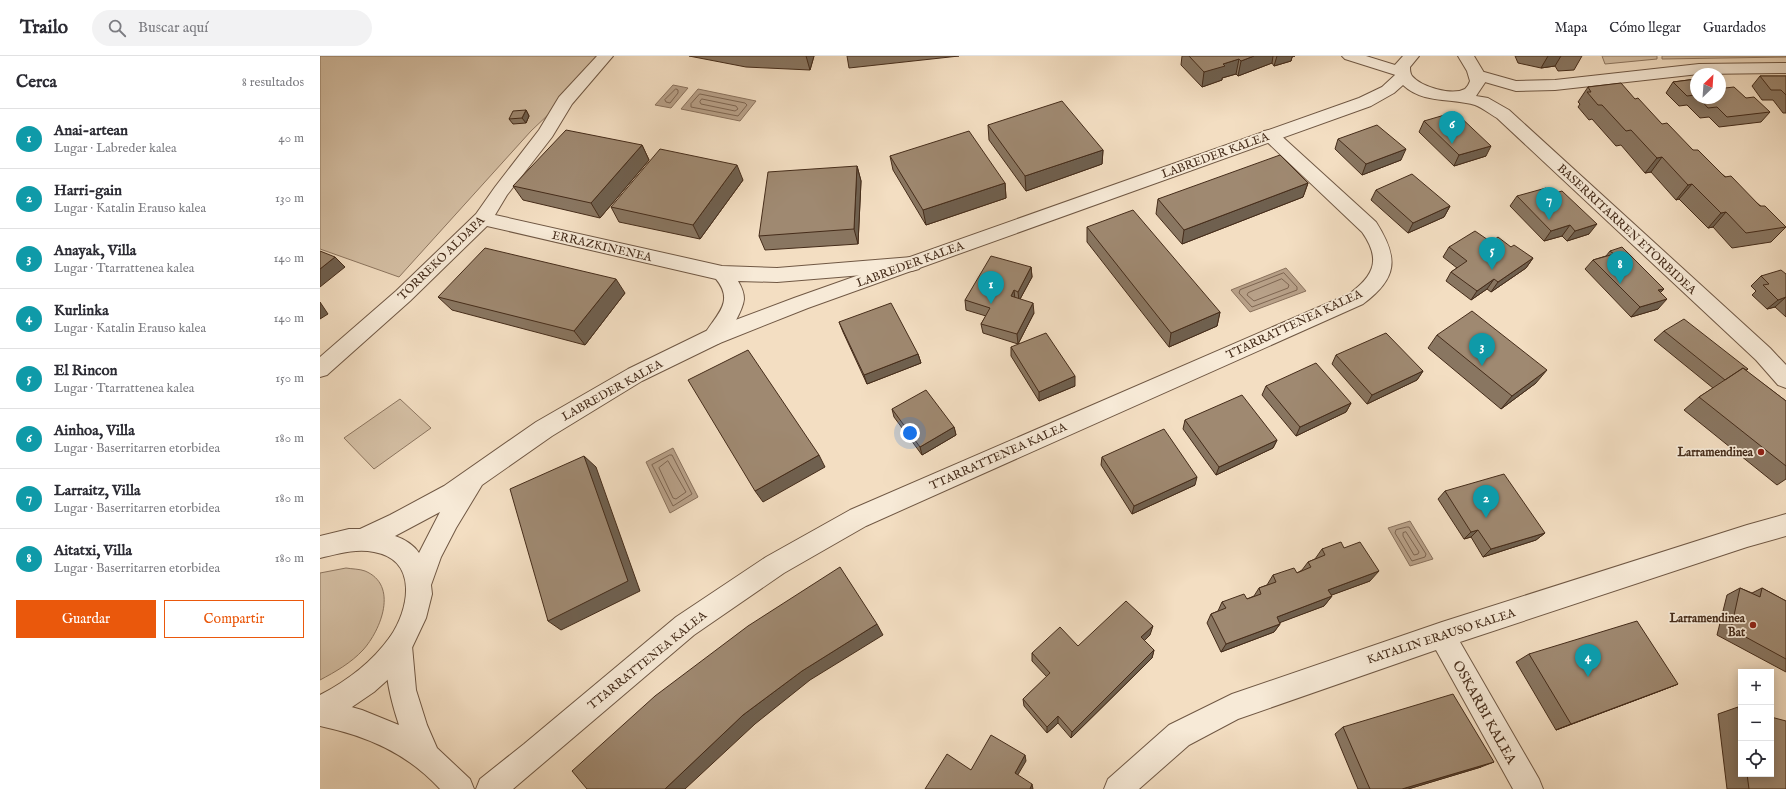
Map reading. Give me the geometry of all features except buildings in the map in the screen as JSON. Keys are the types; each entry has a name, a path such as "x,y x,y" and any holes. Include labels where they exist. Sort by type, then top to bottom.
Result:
{"street":[{"name":"TORREKO ALDAPA","path":"320,369 403,296 483,219 501,191 546,133 565,101 605,56"},
{"path":"1350,56 1403,74 1402,65 1405,59 1411,56"},
{"path":"1385,56 1392,56"},
{"path":"1452,56 1516,86 1556,85 1664,66 1700,69 1786,68"},
{"name":"BASERRITARREN ETORBIDEA","path":"1457,96 1472,91 1476,86 1478,80 1472,66"},
{"name":"BASERRITARREN ETORBIDEA","path":"1403,74 1414,86 1430,94 1457,96 1482,102 1503,114 1763,354 1786,379"},
{"name":"LABREDER KALEA","path":"364,538 424,509 478,476 544,429 636,375 713,337 801,303 1365,102 1388,90 1403,74"},
{"name":"LABREDER KALEA","path":"1365,102 1397,96 1430,94"},
{"name":"TTARRATTENEA KALEA","path":"490,789 534,754 685,626 775,565 858,518 1356,299 1366,292 1374,285 1380,276 1383,266 1383,256 1376,237 1369,227 1270,135"},
{"name":"ERRAZKINENEA","path":"483,219 722,273 777,275 912,264"},
{"path":"713,337 727,318 734,301 732,285 722,273"},
{"name":"LABREDER KALEA","path":"419,583 429,554 444,525 478,476"},
{"name":"KATALIN ERAUSO KALEA","path":"1118,789 1179,735 1232,708 1442,635 1786,525"},
{"path":"320,547 337,541 364,538 386,542 403,551 414,566 419,583 416,610 411,624 399,646 382,666 362,685 339,700 320,709"},
{"name":"OSKARBI KALEA","path":"1442,635 1529,789"},
{"path":"399,646 400,674 405,703 414,731 427,757"},
{"path":"320,712 346,718 375,728 402,741 427,757 460,789"}],"shaded area":[{"path":"320,56 610,56 531,131 399,277 320,249"},
{"path":"1602,56 1657,56 1657,59 1605,64"},
{"path":"1662,56 1786,56 1786,57 1662,59"},
{"path":"400,399 431,428 374,469 344,438"},
{"path":"346,568 363,570 375,578 382,586 384,608 376,631 363,650 348,663 320,680 320,573"}],"water":[{"path":"673,85 688,88 671,108 655,105"},
{"path":"698,89 756,101 740,121 681,109"},
{"path":"1286,268 1306,291 1250,312 1231,290"},
{"path":"673,448 698,497 670,513 646,462"},
{"path":"1410,521 1433,559 1410,566 1388,528"}],"place":[{"name":"Ainhoa, Villa","path":"1452,144"},
{"name":"Larraitz, Villa","path":"1549,220"},
{"name":"El Rincon","path":"1492,270"},
{"name":"Aitatxi, Villa","path":"1620,284"},
{"name":"Anai-artean","path":"991,304"},
{"name":"Anayak, Villa","path":"1482,366"},
{"name":"Larramendinea","path":"1761,452"},
{"name":"Harri-gain","path":"1486,518"},
{"name":"Larramendinea Bat","path":"1753,625"},
{"name":"Kurlinka","path":"1588,677"}]}
